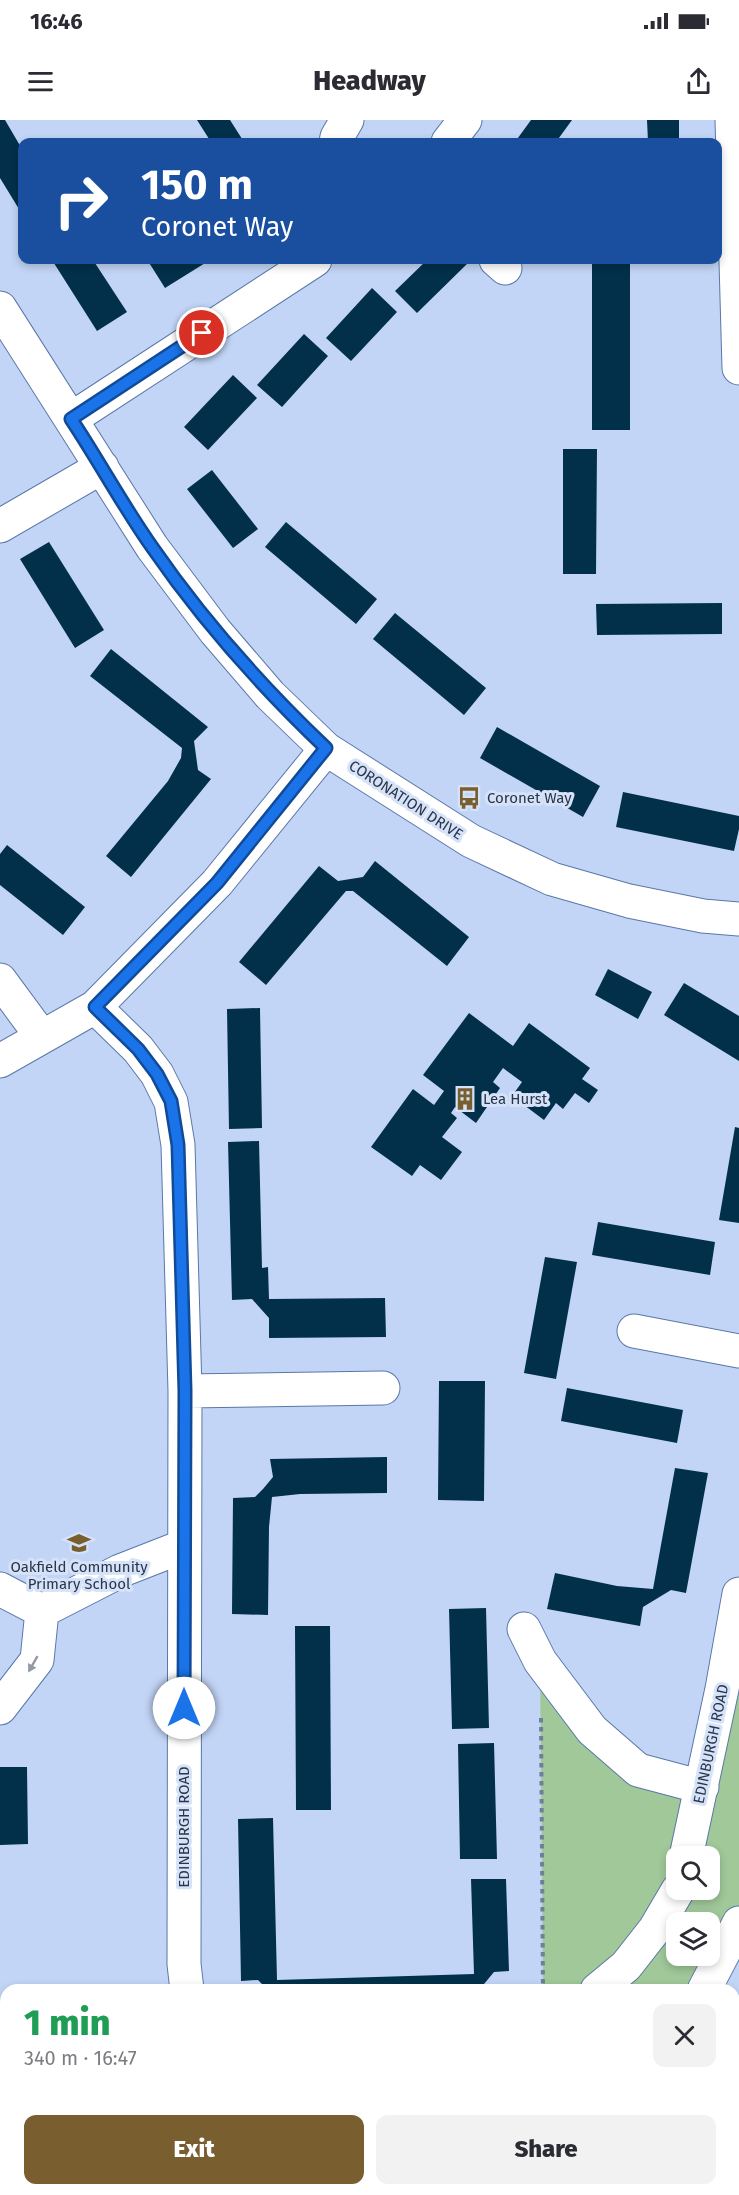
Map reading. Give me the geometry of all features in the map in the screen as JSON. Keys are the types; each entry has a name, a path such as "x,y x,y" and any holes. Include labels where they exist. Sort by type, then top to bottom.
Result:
{"street":[{"path":"336,138 347,120"},
{"path":"451,138 465,120"},
{"path":"732,120 739,368"},
{"path":"71,419 309,264"},
{"name":"CORONATION DRIVE","path":"0,308 152,547 215,631 270,695 326,748 471,841 552,879 629,901 703,916 739,919"},
{"path":"0,526 102,467"},
{"path":"0,1061 95,1007 217,883 326,748"},
{"path":"0,980 42,1038"},
{"name":"EDINBURGH ROAD","path":"95,1007 138,1049 157,1074 171,1101 178,1145 185,1391 184,1964 186,1984"},
{"path":"634,1330 739,1351"},
{"path":"185,1391 383,1388"},
{"path":"42,1611 120,1572 184,1545"},
{"path":"0,1589 42,1611"},
{"name":"EDINBURGH ROAD","path":"689,1846 702,1787 731,1690 739,1594"},
{"path":"0,1708 37,1660 42,1611"},
{"path":"524,1629 540,1661 592,1730 638,1770 702,1787"},
{"path":"605,1984 626,1966 655,1929 672,1900"},
{"path":"707,1984 739,1923"}],"path":[{"path":"540,1661 543,1984"}],"green space":[{"path":"540,1661 592,1730 702,1787 722,1689 739,1692 739,1923 720,1959 720,1912 666,1912 666,1966 717,1966 707,1984 543,1984"}],"building":[{"path":"0,120 5,120 18,142 18,207 0,178"},
{"path":"197,120 230,120 241,138 208,138"},
{"path":"531,120 572,120 559,138 518,138"},
{"path":"647,120 679,120 679,138 648,138"},
{"path":"55,264 96,264 127,312 97,331"},
{"path":"150,264 204,264 165,288"},
{"path":"423,264 467,264 417,313 395,291"},
{"path":"592,264 630,264 630,430 592,430"},
{"path":"372,288 397,312 351,361 326,338"},
{"path":"304,334 328,356 282,407 257,385"},
{"path":"233,375 257,398 208,450 184,427"},
{"path":"563,449 597,449 596,574 563,574"},
{"path":"212,470 258,529 233,548 187,489"},
{"path":"286,522 377,599 356,624 265,547"},
{"path":"49,542 104,630 75,648 20,559"},
{"path":"722,603 722,634 597,635 596,604"},
{"path":"395,613 486,688 464,715 373,639"},
{"path":"111,649 208,727 194,741 198,770 211,779 131,877 106,856 168,781 181,758 182,748 90,676"},
{"path":"497,727 600,786 583,817 480,758"},
{"path":"623,792 739,816 739,829 734,851 616,827"},
{"path":"7,845 85,907 63,935 0,885 0,854"},
{"path":"375,861 469,937 447,966 353,891 346,891 266,985 239,962 319,866 338,881 363,877"},
{"path":"608,969 652,992 638,1019 595,995"},
{"path":"684,983 739,1016 739,1061 664,1015"},
{"path":"260,1008 262,1128 229,1129 227,1009"},
{"name":"Lea Hurst","path":"469,1013 513,1046 529,1023 590,1068 582,1079 598,1090 589,1103 575,1093 563,1109 556,1103 544,1120 512,1096 522,1082 503,1068 493,1082 500,1088 476,1123 455,1107 451,1113 457,1118 442,1137 462,1152 441,1180 420,1165 412,1176 371,1147 413,1089 434,1105 444,1091 423,1075"},
{"path":"735,1127 739,1128 739,1223 719,1220"},
{"path":"259,1141 262,1268 268,1267 269,1299 385,1298 386,1337 269,1338 269,1318 252,1299 232,1300 228,1142"},
{"path":"598,1222 715,1242 710,1275 592,1255"},
{"path":"545,1257 577,1262 556,1379 524,1373"},
{"path":"439,1381 485,1381 484,1501 438,1500"},
{"path":"567,1388 683,1410 677,1443 561,1421"},
{"path":"387,1457 387,1493 300,1494 272,1497 269,1527 268,1615 232,1614 233,1498 255,1497 263,1489 273,1477 270,1459"},
{"path":"675,1468 708,1473 686,1593 671,1590 643,1607 640,1626 547,1609 555,1573 617,1586 653,1589"},
{"path":"486,1608 489,1728 452,1729 449,1609"},
{"path":"295,1626 330,1626 331,1810 296,1810"},
{"path":"494,1743 497,1859 460,1859 458,1744"},
{"path":"0,1767 27,1767 28,1844 0,1845"},
{"path":"273,1818 277,1980 474,1974 471,1879 506,1879 509,1971 494,1972 484,1984 262,1984 258,1980 241,1981 238,1819"}],"place":[{"name":"Coronet Way","path":"469,798"},
{"name":"Lea Hurst","path":"465,1099"},
{"name":"Oakfield Community Primary School","path":"79,1543"}],"route":[{"path":"184,1708 185,1391 178,1145 171,1101 157,1074 138,1049 95,1007 217,883 326,748 270,695 215,631 152,547 71,419 202,333"}]}
